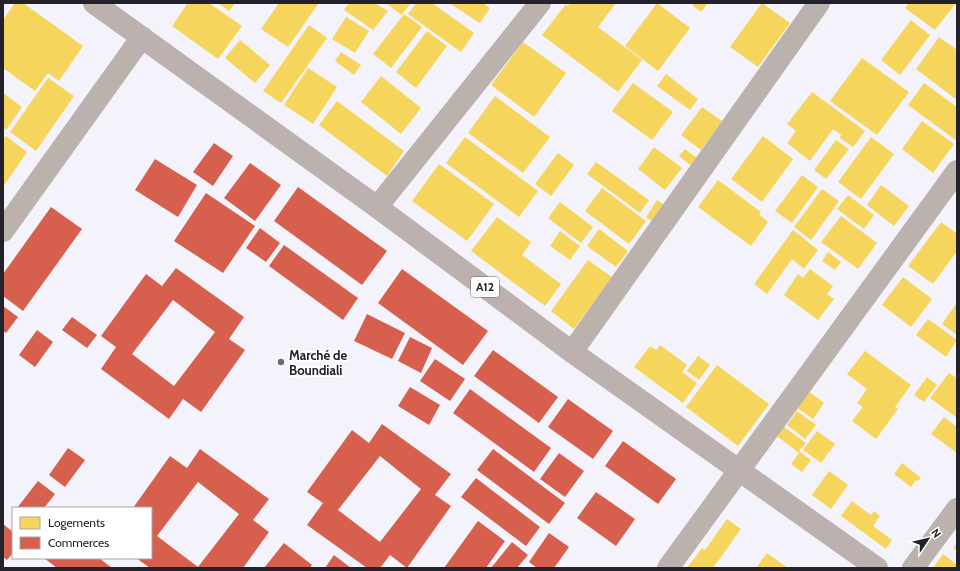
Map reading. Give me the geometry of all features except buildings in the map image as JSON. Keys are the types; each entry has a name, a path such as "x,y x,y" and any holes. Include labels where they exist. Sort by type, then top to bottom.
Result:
{"main road":[{"name":"A12","path":"94,3 142,36 377,207 572,352 877,568"}],"street":[{"path":"377,207 540,3"},
{"path":"572,352 819,3"},
{"path":"3,231 142,36"},
{"path":"668,568 957,171"},
{"path":"913,568 957,509"}],"place":[{"name":"Marché de Boundiali","path":"281,362"}]}
